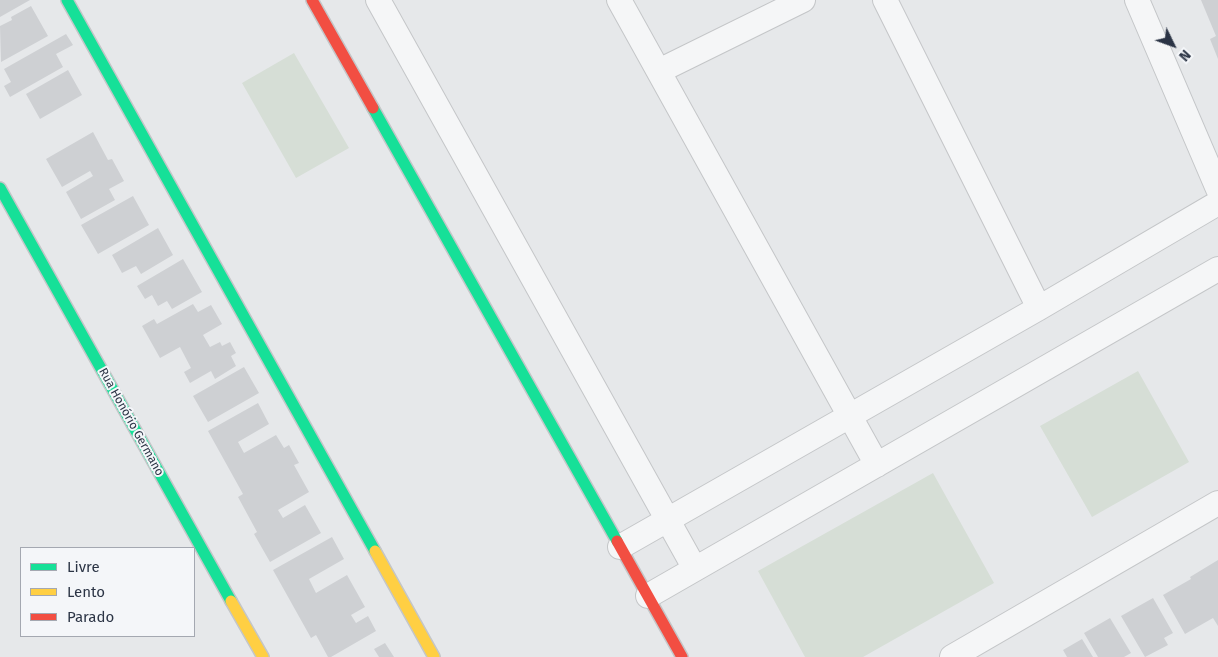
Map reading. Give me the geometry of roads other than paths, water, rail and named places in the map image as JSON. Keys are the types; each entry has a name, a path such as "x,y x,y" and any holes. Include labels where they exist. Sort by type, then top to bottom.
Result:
{"street":[{"path":"67,0 434,657"},
{"path":"378,0 695,569"},
{"path":"619,0 877,465"},
{"path":"658,71 803,0"},
{"path":"886,0 1039,308"},
{"path":"1137,0 1218,189"},
{"path":"319,2 682,657"},
{"name":"Rua Honório Germano","path":"1,193 263,657"},
{"path":"620,547 1039,308 1218,203"},
{"path":"648,596 1218,269"},
{"path":"952,657 1218,503"}]}
